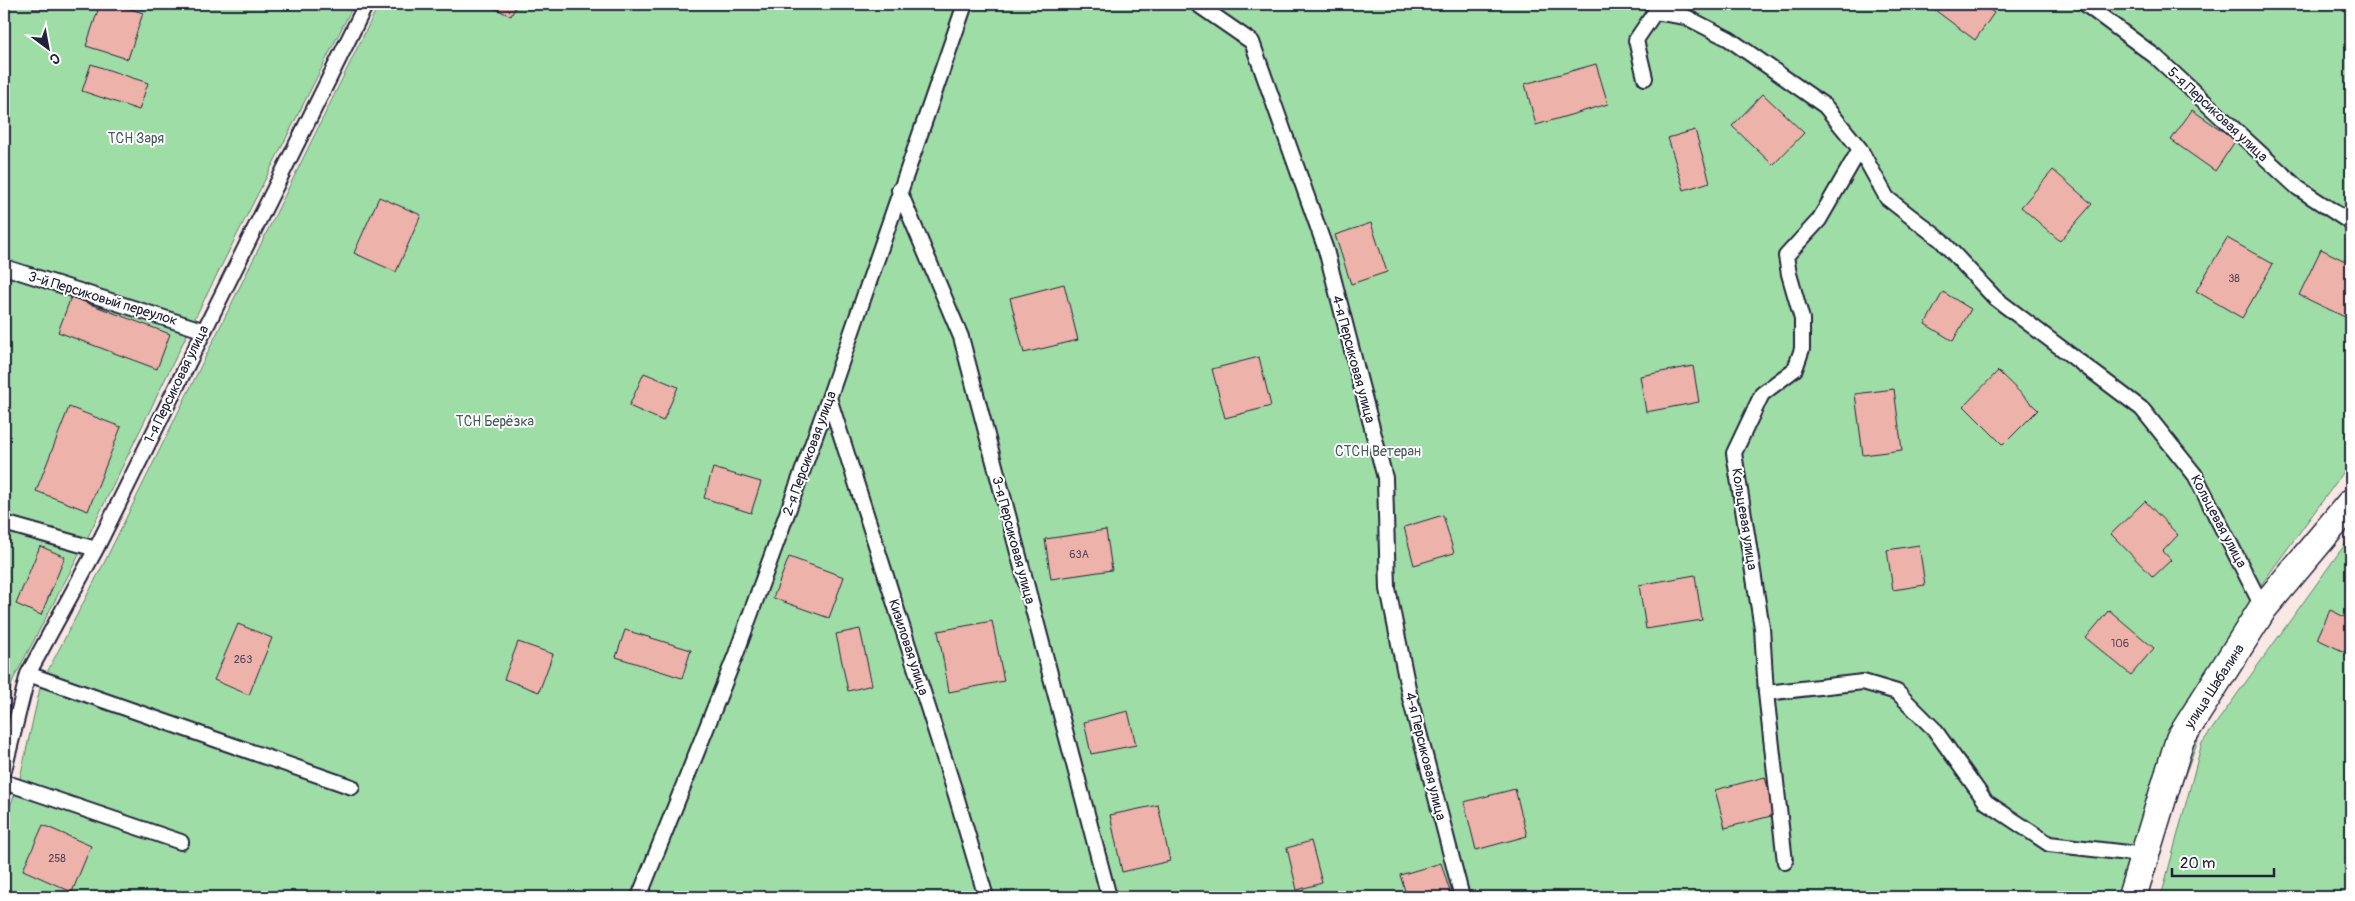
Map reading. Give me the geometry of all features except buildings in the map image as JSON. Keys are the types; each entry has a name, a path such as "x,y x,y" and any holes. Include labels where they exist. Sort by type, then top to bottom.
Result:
{"main road":[{"name":"улица Шабалина","path":"2132,897 2180,740 2264,608 2351,503"}],"lane":[{"name":"1-я Персиковая улица","path":"4,770 28,674 96,549 202,330 366,4"},
{"name":"2-я Персиковая улица","path":"639,897 736,654 829,398 899,190 965,4"},
{"name":"4-я Персиковая улица","path":"1197,4 1252,42 1326,250 1385,478 1388,589 1410,698 1462,897"},
{"name":"5-я Персиковая улица","path":"2086,4 2156,58 2298,188 2351,223"},
{"path":"1645,78 1636,40 1655,12 1686,17 1729,39 1825,106 1860,149"},
{"name":"Кольцевая улица","path":"1860,149 1887,198 1940,240 1995,298 2142,409 2196,475 2264,608"},
{"name":"Кольцевая улица","path":"1766,693 1762,628 1734,453 1762,394 1795,369 1802,349 1802,319 1789,274 1786,256 1819,220 1860,149"},
{"name":"3-я Персиковая улица","path":"899,190 961,337 1109,897"},
{"name":"3-й Персиковый переулок","path":"4,267 202,330"},
{"name":"Кизиловая улица","path":"829,398 955,792 986,897"},
{"path":"4,523 96,549"},
{"path":"28,674 352,787"},
{"path":"1785,862 1766,693 1863,682 1897,692 1934,729 1986,802 2049,844 2145,855"},
{"path":"4,782 181,842"}],"green space":[{"name":"ТСН Заря","path":"4,4 354,4 198,312 80,553 13,680 4,714"},
{"name":"СТСН Ветеран","path":"379,4 2351,4 2351,462 2250,600 2149,872 2148,897 4,897 4,820 18,787 41,684 105,561"},
{"path":"2351,536 2351,897 2161,897 2202,743"}],"park label":[{"name":"ТСН Берёзка","path":"495,421"}]}
